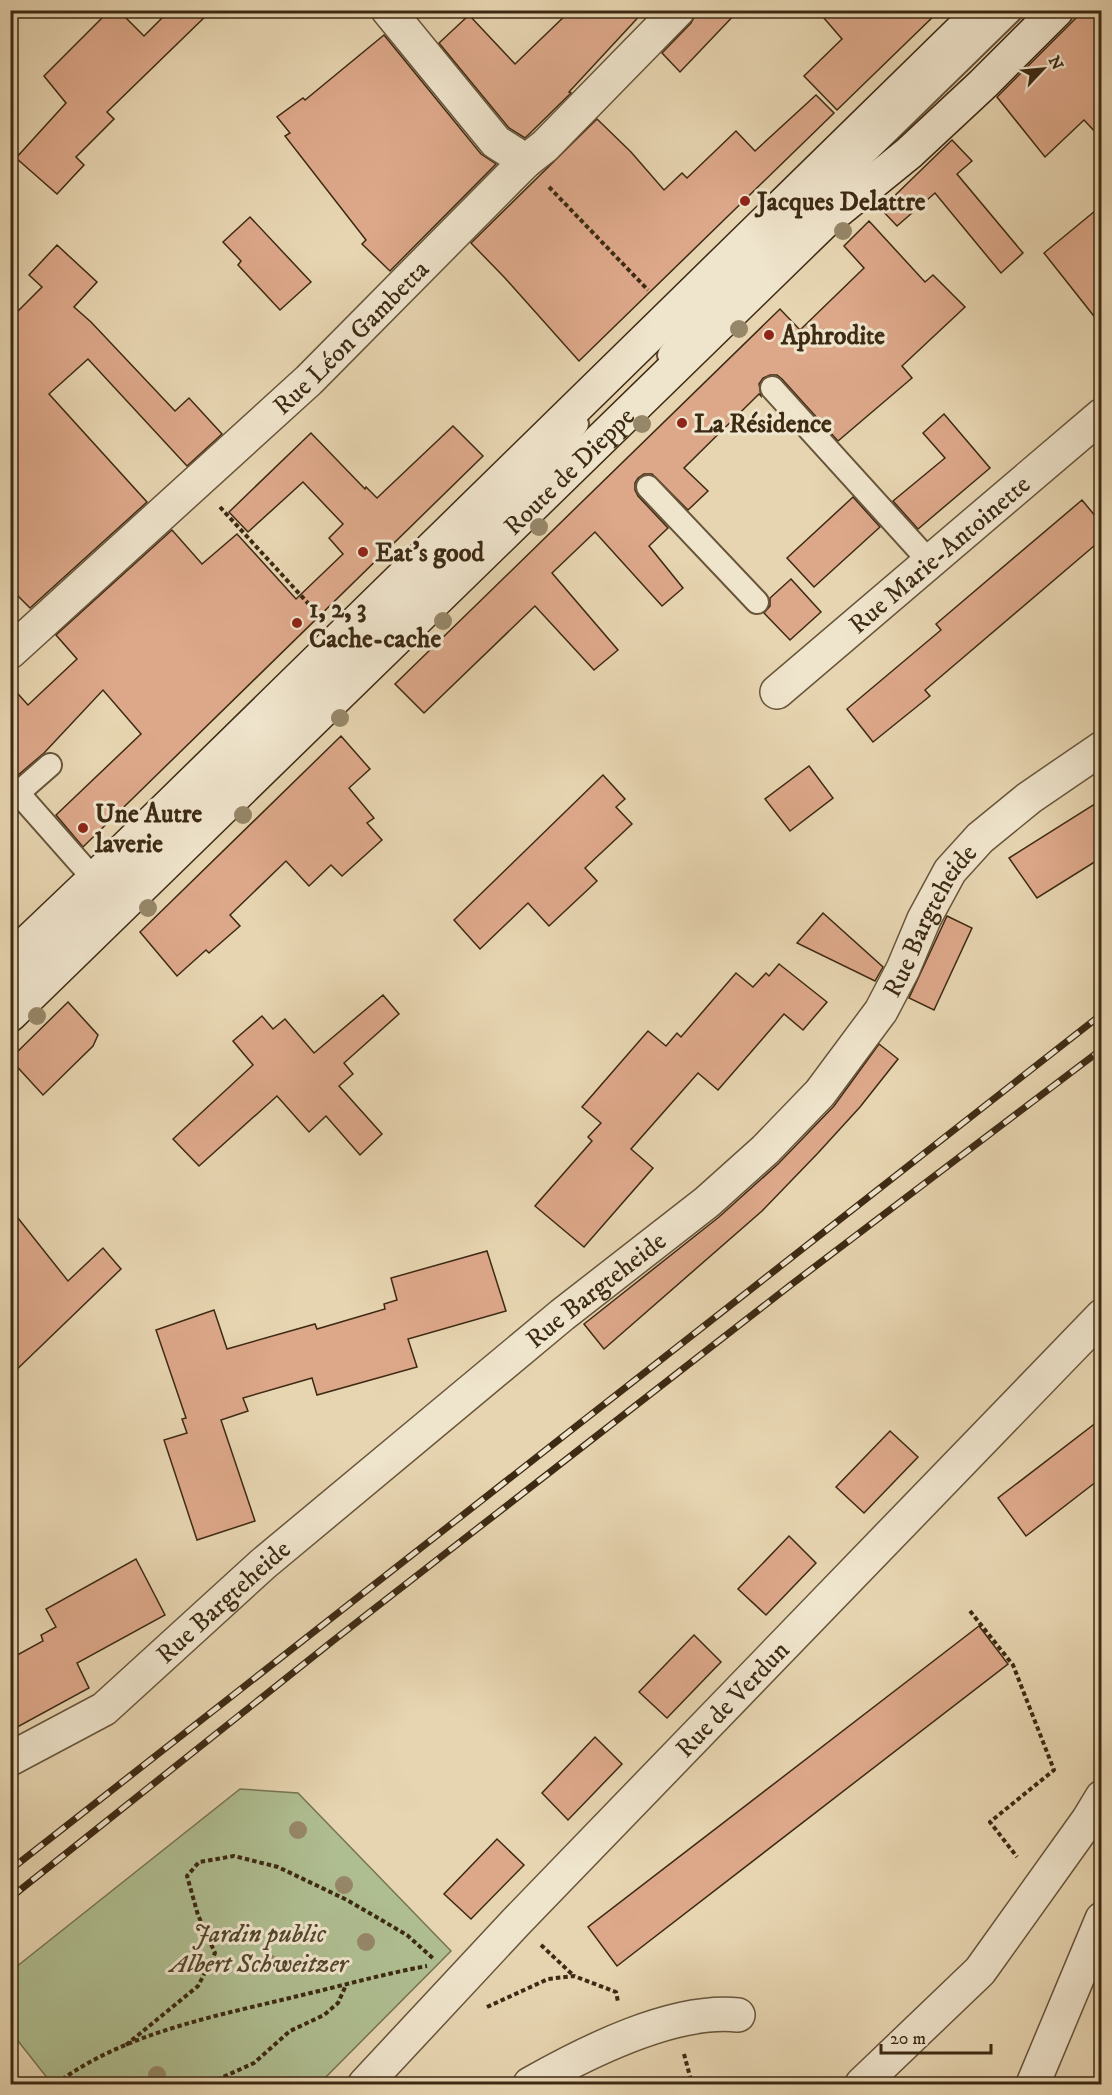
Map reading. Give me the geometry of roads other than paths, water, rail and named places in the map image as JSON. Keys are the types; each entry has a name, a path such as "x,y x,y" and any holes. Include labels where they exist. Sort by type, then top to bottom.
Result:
{"street":[{"path":"388,10 496,142 526,161"},
{"name":"Rue Léon Gambetta","path":"16,636 197,482 309,380 526,161 545,146 678,10"},
{"name":"Route de Dieppe","path":"10,959 982,10"},
{"name":"Route de Dieppe","path":"10,1015 536,502 604,439 824,222 909,153 1057,10"},
{"name":"Rue Marie-Antoinette","path":"777,692 1101,415"},
{"name":"Rue Bargteheide","path":"10,1759 104,1709 263,1564 562,1315 707,1202 765,1150 820,1093 881,1011 903,969 924,919 950,871 980,838 1029,798 1101,748"},
{"name":"Rue de Verdun","path":"365,2085 516,1922 1101,1316"},
{"path":"862,2085 980,1971 1040,1887 1097,1820"},
{"path":"1033,2085 1101,1919"},
{"path":"530,2085 626,2037 677,2021 721,2013 738,2015"}],"lane":[{"path":"604,439 704,311 1012,10"},
{"path":"10,986 546,463 650,335"},
{"path":"772,388 930,561"},
{"path":"648,487 757,602"},
{"path":"50,765 18,793 94,879"}],"railway":[{"path":"10,1870 1102,1014"},
{"path":"10,1898 334,1640 792,1284 1102,1049"}],"place":[{"name":"Jacques Delattre","path":"745,201"},
{"name":"Aphrodite","path":"769,335"},
{"name":"La Résidence","path":"682,423"},
{"name":"Eat's good","path":"363,552"},
{"name":"1, 2, 3 Cache-cache","path":"297,623"},
{"name":"Une Autre laverie","path":"83,828"}],"park label":[{"name":"Jardin public Albert Schweitzer","path":"259,1948"}]}
